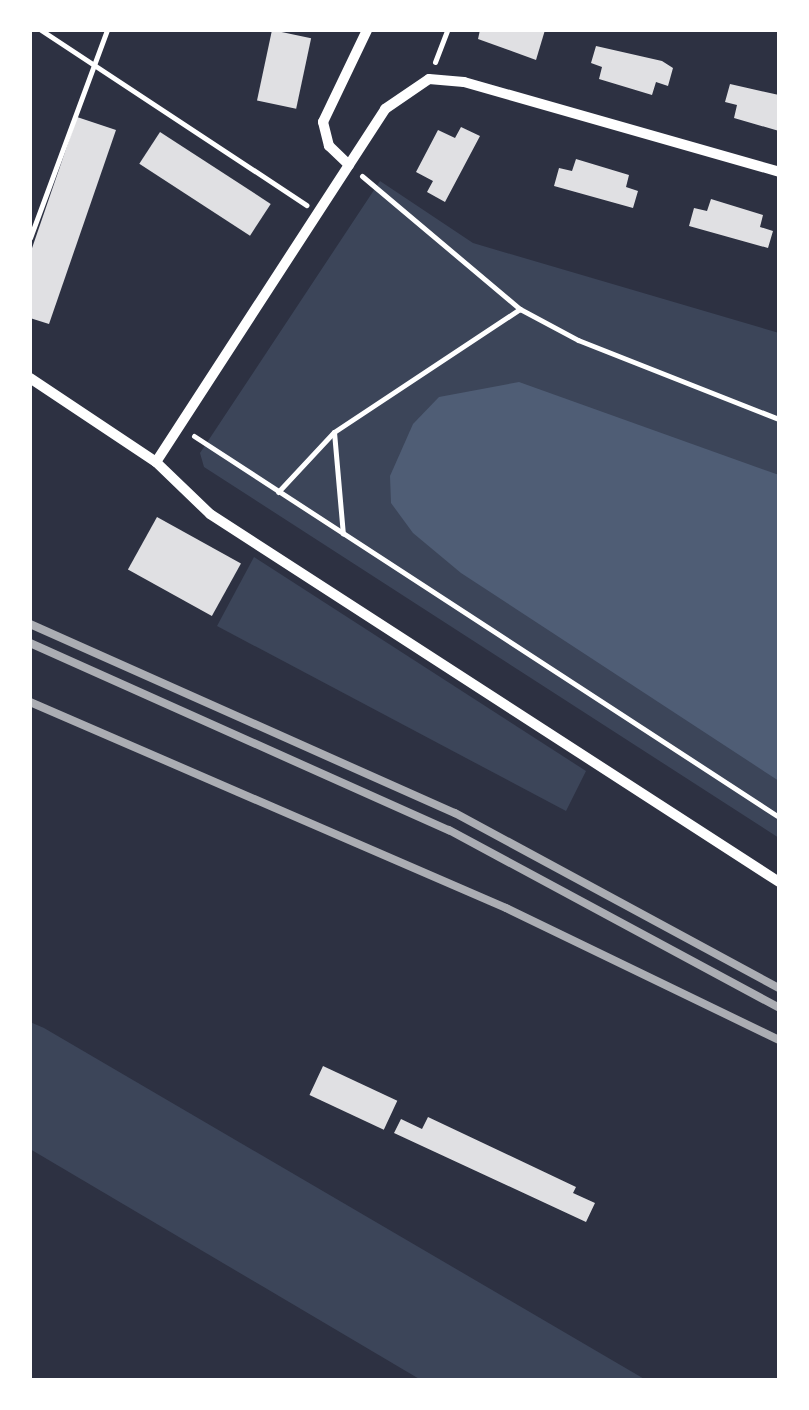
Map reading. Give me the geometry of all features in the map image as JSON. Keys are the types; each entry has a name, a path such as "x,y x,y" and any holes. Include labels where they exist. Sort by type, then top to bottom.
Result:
{"street":[{"path":"349,165 329,146 323,122 367,30"},
{"path":"156,462 385,109 428,79 464,82 779,172"},
{"path":"30,378 156,462 210,514 779,882"}],"path":[{"path":"42,30 280,183 317,214"},
{"path":"30,238 91,62 107,30"},
{"path":"428,79 447,30"},
{"path":"349,165 520,309 578,340 779,419"},
{"path":"278,492 334,432 520,309"},
{"path":"179,426 779,817"},
{"path":"334,432 343,534"}],"shaded area":[{"path":"380,181 473,243 779,333 779,838 204,467 200,453"},
{"path":"519,382 779,475 779,781 461,573 413,533 391,503 390,476 413,424 439,397"},
{"path":"254,557 586,771 566,811 217,626"},
{"path":"30,1022 646,1380 421,1380 30,1149"}],"building":[{"path":"272,30 311,38 296,109 257,100"},
{"path":"480,30 545,30 536,60 478,39"},
{"path":"596,46 662,61 673,68 668,86 656,82 652,95 599,79 602,67 591,63"},
{"path":"730,84 779,95 779,131 734,118 737,105 725,102"},
{"path":"77,117 116,130 49,324 30,318 30,254"},
{"path":"461,127 480,136 445,202 427,192 433,181 416,172 438,130 455,138"},
{"path":"160,132 271,204 250,236 139,164"},
{"path":"576,159 629,175 626,187 638,191 633,208 554,186 559,168 572,171"},
{"path":"711,199 763,215 760,227 773,231 768,248 689,226 694,208 707,211"},
{"path":"157,517 241,564 212,616 128,569"},
{"path":"323,1066 397,1101 384,1130 309,1095"},
{"path":"428,1117 576,1187 573,1193 595,1203 586,1222 394,1133 401,1119 422,1129"}],"railway":[{"path":"30,624 455,813 779,988"},
{"path":"30,643 449,830 779,1008"},
{"path":"30,702 506,908 779,1040"}]}
